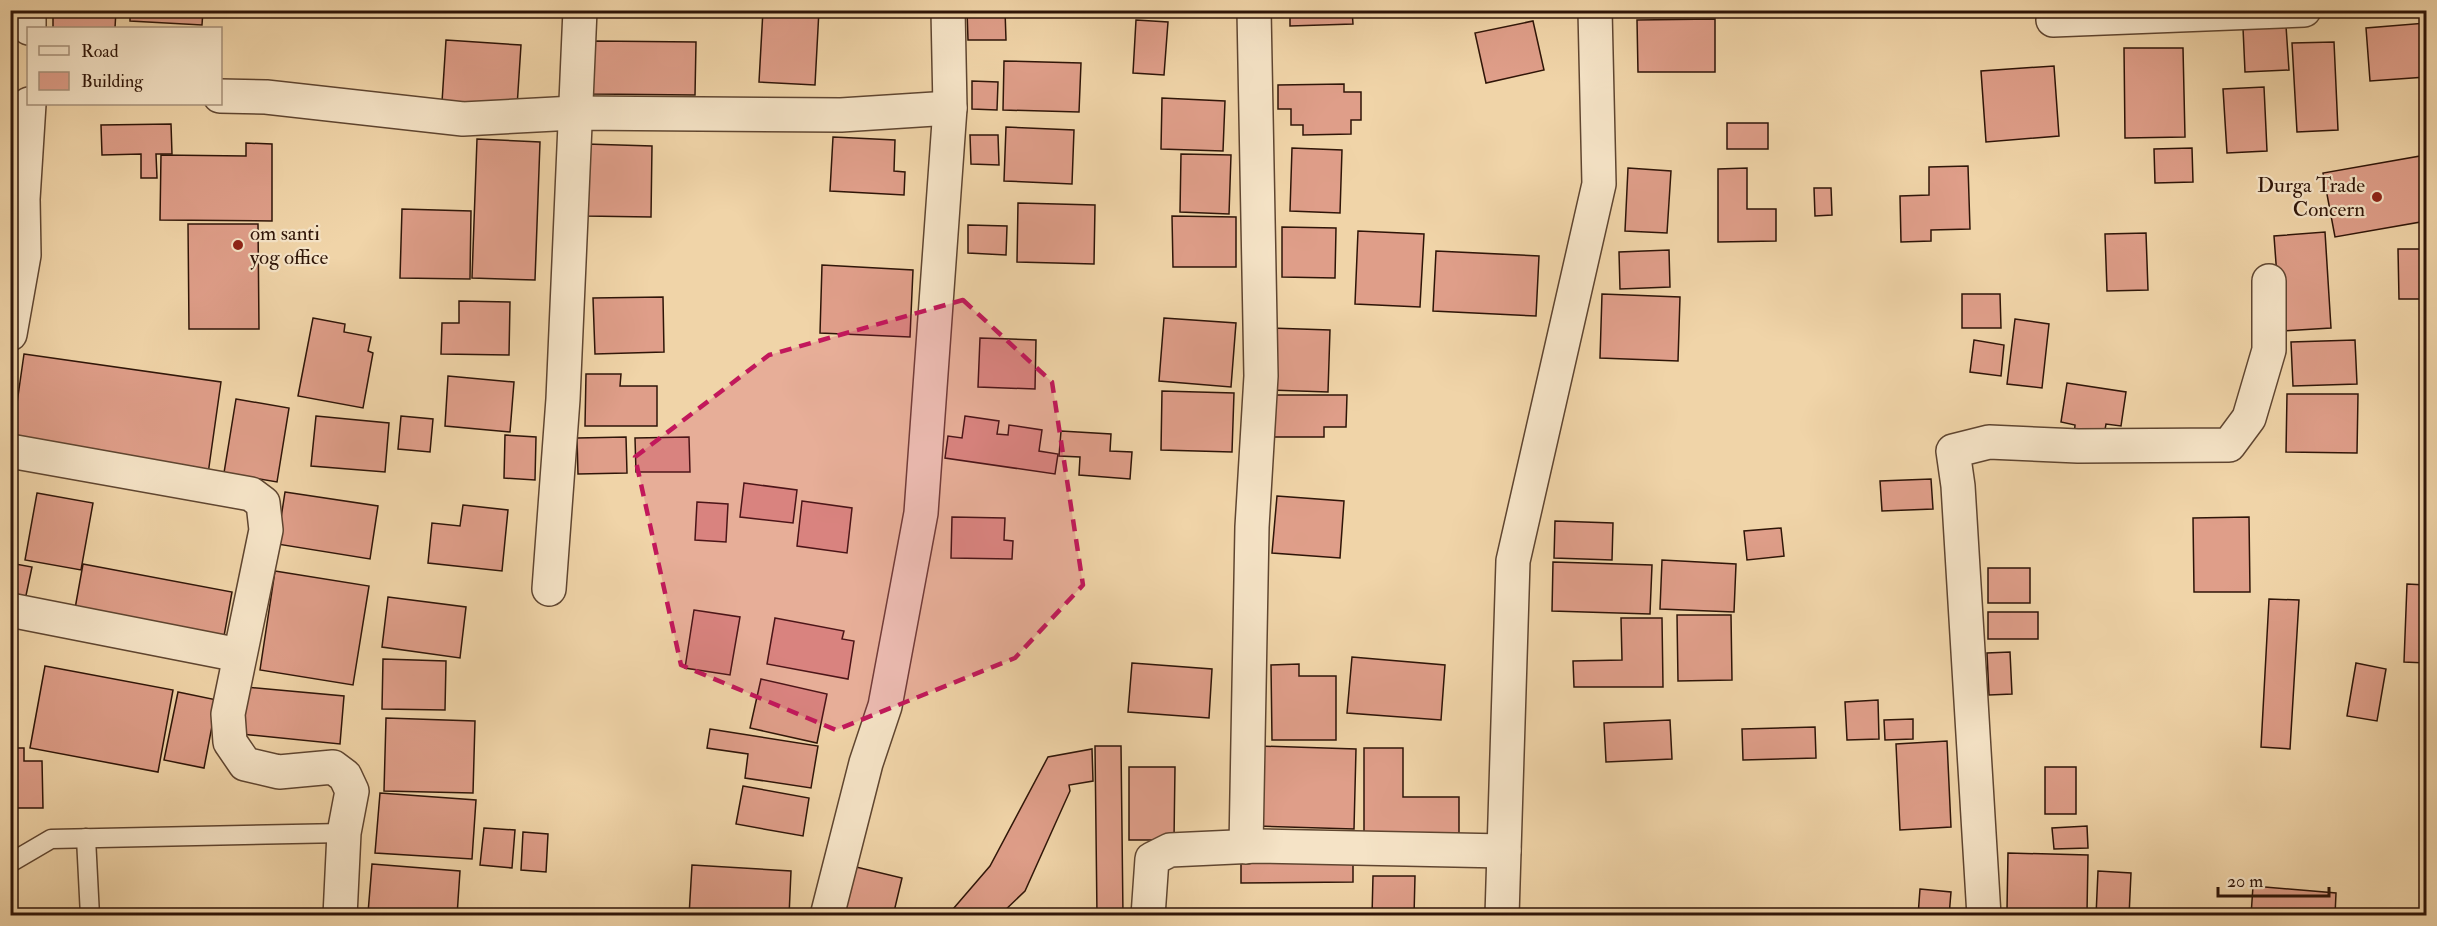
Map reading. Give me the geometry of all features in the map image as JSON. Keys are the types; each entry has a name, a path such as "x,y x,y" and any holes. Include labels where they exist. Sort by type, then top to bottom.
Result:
{"street":[{"path":"29,10 29,27"},
{"path":"549,589 563,399 580,10"},
{"path":"827,915 866,763 885,706 921,513 950,108 948,10"},
{"path":"1246,847 1252,527 1261,376 1254,10"},
{"path":"1502,915 1513,561 1599,184 1595,10"},
{"path":"2053,20 2304,10"},
{"path":"222,96 266,97 463,119 574,113 841,115 950,108"},
{"path":"10,101 27,101"},
{"path":"10,334 24,255 23,199 29,105"},
{"path":"1984,915 1958,486 1953,451 1989,442 2078,446 2229,446 2249,418 2269,350 2269,281"},
{"path":"10,451 251,494 263,503 266,530 228,714 230,742 245,764 279,772 333,767 345,776 352,790 344,833 340,915"},
{"path":"10,610 239,655"},
{"path":"1148,915 1152,859 1170,850 1246,847 1504,851"}],"lane":[{"path":"10,863 51,840 344,833"},
{"path":"86,838 90,915"}],"highlighted area":[{"path":"963,300 1052,382 1083,585 1015,658 836,730 681,665 635,457 769,355"}],"building":[{"path":"53,10 116,10 115,27 53,27"},
{"path":"130,10 203,10 202,25 130,21"},
{"path":"685,10 730,10 730,13"},
{"path":"763,10 819,10 815,85 759,82"},
{"path":"967,10 1005,10 1006,40 968,40"},
{"path":"1290,10 1352,10 1353,24 1290,26"},
{"path":"1443,10 1471,10 1444,14"},
{"path":"1503,10 1542,10 1503,16"},
{"path":"1715,19 1715,72 1638,72 1637,20"},
{"path":"1136,20 1168,22 1164,75 1133,73"},
{"path":"1533,21 1544,70 1486,83 1475,33"},
{"path":"2426,23 2426,77 2370,81 2366,28"},
{"path":"2286,26 2289,70 2245,72 2243,28"},
{"path":"446,40 521,45 517,107 442,102"},
{"path":"594,41 696,42 695,95 593,94"},
{"path":"2334,42 2338,130 2297,132 2292,43"},
{"path":"2124,48 2183,48 2185,137 2125,138"},
{"path":"1004,61 1081,63 1079,112 1003,110"},
{"path":"2054,66 2059,136 1986,142 1981,71"},
{"path":"972,81 998,82 997,110 972,109"},
{"path":"1344,84 1344,92 1361,92 1361,120 1351,120 1351,134 1303,135 1303,125 1291,125 1291,109 1278,109 1278,85"},
{"path":"2264,87 2267,151 2227,153 2223,89"},
{"path":"1162,98 1225,101 1223,151 1161,149"},
{"path":"1727,123 1768,123 1768,149 1727,149"},
{"path":"171,124 172,154 156,154 157,178 141,178 141,154 102,155 101,125"},
{"path":"1006,127 1074,130 1072,184 1004,181"},
{"path":"970,135 998,135 999,165 971,164"},
{"path":"833,137 895,140 894,171 905,172 904,195 830,191"},
{"path":"477,139 540,142 535,280 472,278"},
{"path":"246,143 272,144 272,221 160,220 161,155 246,156"},
{"path":"586,144 652,146 651,217 585,216"},
{"path":"1292,148 1342,150 1340,213 1290,211"},
{"path":"2192,148 2193,182 2155,183 2154,149"},
{"path":"1181,154 1231,155 1229,214 1180,212"},
{"name":"Durga Trade Concern","path":"2426,155 2426,221 2335,237 2323,173"},
{"path":"1968,166 1970,229 1931,230 1931,241 1901,242 1900,196 1929,195 1929,167"},
{"path":"1628,168 1671,171 1667,233 1625,231"},
{"path":"1747,168 1747,209 1776,209 1776,241 1718,242 1718,169"},
{"path":"1814,188 1831,188 1832,215 1815,216"},
{"path":"1018,203 1095,205 1094,264 1017,262"},
{"path":"402,209 471,211 470,279 400,278"},
{"path":"1172,216 1236,217 1236,267 1173,267"},
{"path":"188,224 258,224 259,329 189,329"},
{"path":"968,225 1007,226 1006,255 968,253"},
{"path":"1282,227 1336,228 1335,278 1282,277"},
{"path":"1358,231 1424,234 1420,307 1355,304"},
{"path":"2325,232 2331,328 2281,331 2274,236"},
{"path":"2146,233 2148,290 2107,291 2105,234"},
{"path":"2398,249 2426,249 2426,299 2399,299"},
{"path":"1669,250 1670,287 1620,289 1619,252"},
{"path":"1436,251 1539,256 1536,316 1433,311"},
{"path":"822,265 913,270 910,337 820,333"},
{"path":"1602,294 1680,297 1678,361 1600,358"},
{"path":"1962,294 2000,294 2001,328 1962,328"},
{"path":"663,297 664,352 595,354 593,298"},
{"path":"459,301 510,302 509,355 441,354 442,323 459,323"},
{"path":"313,318 345,324 344,332 371,337 368,351 373,353 363,408 298,396"},
{"path":"1164,318 1236,323 1231,387 1159,381"},
{"path":"2015,319 2049,324 2042,388 2007,384"},
{"path":"1270,328 1330,330 1328,392 1267,390"},
{"path":"980,338 1036,340 1035,389 978,387"},
{"path":"1974,340 2004,345 2001,376 1970,372"},
{"path":"2355,340 2357,384 2293,386 2291,342"},
{"path":"2421,350 2426,350 2426,416 2422,416"},
{"path":"24,354 221,382 208,474 11,445"},
{"path":"586,374 621,374 620,386 657,386 657,426 585,426"},
{"path":"448,376 514,382 510,432 445,426"},
{"path":"2067,383 2126,392 2121,426 2106,424 2103,441 2074,437 2075,425 2061,422"},
{"path":"1162,391 1234,393 1232,452 1161,450"},
{"path":"2287,394 2358,394 2357,453 2286,452"},
{"path":"1271,395 1347,395 1346,427 1324,427 1324,437 1270,437"},
{"path":"236,399 289,408 277,482 224,473"},
{"path":"316,416 389,423 385,472 311,466"},
{"path":"401,416 433,419 430,452 398,449"},
{"path":"965,416 999,421 997,434 1008,435 1009,425 1042,430 1039,451 1058,454 1055,474 945,458 948,436 962,438"},
{"path":"1061,431 1111,434 1110,451 1132,452 1130,479 1079,475 1080,457 1059,456"},
{"path":"505,435 536,437 535,480 504,478"},
{"path":"626,437 627,473 578,474 577,438"},
{"path":"689,437 690,472 636,472 635,438"},
{"path":"2424,449 2426,449 2426,480"},
{"path":"1931,479 1933,509 1882,511 1880,481"},
{"path":"744,483 797,490 793,523 740,517"},
{"path":"285,492 378,506 370,559 277,544"},
{"path":"37,493 93,503 81,570 25,560"},
{"path":"1277,496 1344,501 1340,558 1272,553"},
{"path":"802,501 852,508 847,553 797,546"},
{"path":"697,502 728,504 726,542 695,540"},
{"path":"463,505 508,510 502,571 428,563 432,523 460,526"},
{"path":"952,517 1005,518 1004,540 1013,541 1012,559 951,558"},
{"path":"2249,517 2250,592 2194,592 2193,518"},
{"path":"1555,521 1613,523 1612,560 1554,558"},
{"path":"1781,528 1784,556 1747,560 1744,531"},
{"path":"1662,560 1736,564 1734,612 1660,609"},
{"path":"1553,562 1652,565 1650,614 1552,611"},
{"path":"10,563 32,567 20,624 10,623"},
{"path":"83,564 232,592 220,658 71,631"},
{"path":"1988,568 2030,568 2030,603 1988,603"},
{"path":"275,571 369,586 353,685 260,670"},
{"path":"2407,584 2426,585 2426,663 2404,662"},
{"path":"388,597 466,607 460,658 382,647"},
{"path":"2269,599 2299,600 2290,749 2261,747"},
{"path":"694,610 740,617 730,675 685,668"},
{"path":"1988,612 2038,612 2038,639 1988,639"},
{"path":"1677,615 1731,615 1732,680 1678,681"},
{"path":"775,618 844,631 842,639 854,641 848,679 767,664"},
{"path":"1621,618 1662,618 1663,687 1574,687 1573,661 1622,660"},
{"path":"2010,652 2012,694 1989,695 1987,653"},
{"path":"1352,657 1445,665 1441,720 1347,713"},
{"path":"383,659 446,661 445,710 382,709"},
{"path":"1132,663 1212,669 1209,718 1128,712"},
{"path":"2356,663 2386,669 2377,721 2347,716"},
{"path":"1299,664 1299,676 1336,676 1336,740 1272,740 1271,665"},
{"path":"45,666 173,690 158,772 30,748"},
{"path":"761,679 827,694 817,743 750,728"},
{"path":"246,687 344,696 340,744 241,734"},
{"path":"178,692 217,700 204,768 164,760"},
{"path":"1878,700 1879,739 1847,740 1845,702"},
{"path":"386,718 475,721 473,793 384,791"},
{"path":"1913,719 1913,739 1885,740 1884,720"},
{"path":"1670,720 1672,759 1606,762 1604,723"},
{"path":"1815,727 1816,758 1743,760 1742,729"},
{"path":"710,729 818,746 811,788 745,778 748,754 707,748"},
{"path":"1947,741 1951,827 1900,830 1896,744"},
{"path":"1095,746 1121,746 1123,916 1097,916"},
{"path":"1259,746 1356,749 1354,829 1257,826"},
{"path":"10,748 24,748 24,761 42,761 43,808 10,808"},
{"path":"1364,748 1403,748 1403,797 1459,797 1459,840 1364,841"},
{"path":"1092,749 1093,781 1069,785 1070,791 1025,891 999,916 947,916 990,866 1048,757"},
{"path":"1129,767 1175,767 1174,840 1129,840"},
{"path":"2045,767 2076,767 2076,814 2045,814"},
{"path":"2426,784 2426,837 2421,836"},
{"path":"743,786 809,798 803,836 736,824"},
{"path":"380,793 476,800 472,859 375,853"},
{"path":"2087,826 2088,848 2054,849 2052,828"},
{"path":"484,828 515,830 512,868 480,865"},
{"path":"523,832 548,834 546,872 521,870"},
{"path":"2008,853 2088,855 2087,913 2007,910"},
{"path":"1353,854 1353,882 1241,883 1241,855"},
{"path":"372,864 460,871 457,916 368,913"},
{"path":"692,865 791,871 789,916 689,916"},
{"path":"852,866 902,878 893,916 840,916"},
{"path":"2098,871 2131,873 2129,916 2096,916"},
{"path":"1373,876 1415,876 1414,916 1372,916"},
{"path":"2253,886 2336,893 2335,916 2251,916"},
{"path":"1920,889 1951,892 1949,916 1918,916"},
{"path":"1179,912 1239,914 1239,916 1179,916"}],"place":[{"name":"Durga Trade Concern","path":"2377,197"},
{"name":"om santi yog office","path":"238,245"}]}
